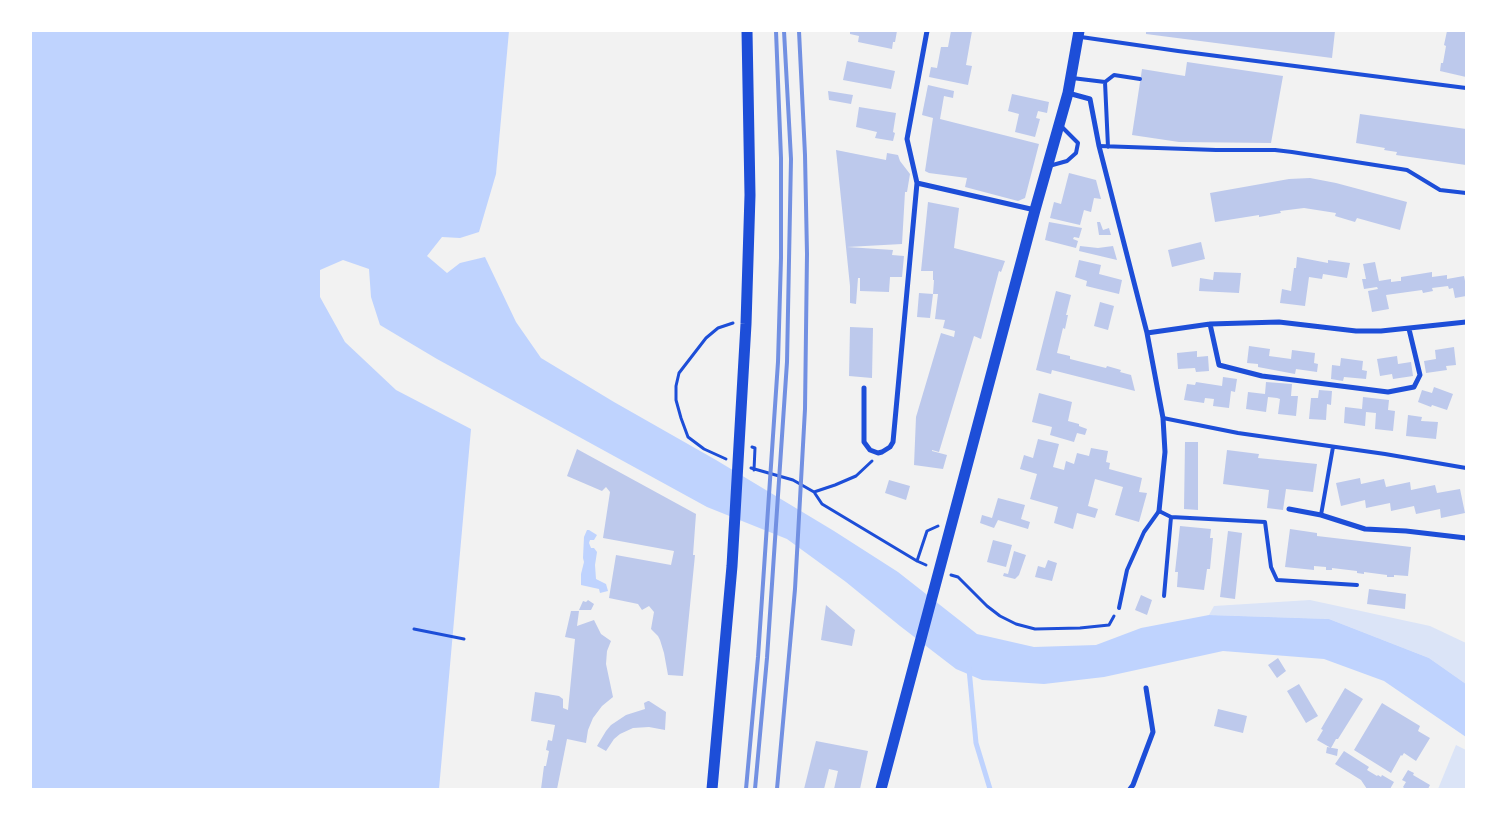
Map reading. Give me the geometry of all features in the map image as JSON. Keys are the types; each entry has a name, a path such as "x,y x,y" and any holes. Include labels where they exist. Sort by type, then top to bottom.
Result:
{"main road":[{"path":"712,789 732,566 746,324 750,195 747,31"},
{"path":"882,789 1035,210 1060,124 1079,34"}],"street":[{"path":"864,388 864,442 870,450 878,453 886,450 893,442 917,183 908,140 927,31"},
{"path":"1068,93 1090,99 1099,146 1147,333 1163,418 1165,452 1159,510"},
{"path":"917,183 1035,210"},
{"path":"1147,333 1210,324 1279,322 1356,331 1409,329 1466,322"},
{"path":"1210,324 1219,365 1262,376 1388,392 1414,387 1420,375 1409,329"},
{"path":"1289,509 1321,515 1365,529 1406,531 1466,538"},
{"path":"1130,789 1153,732 1146,688"}],"lane":[{"path":"1079,34 1178,52 1466,88"},
{"path":"1071,78 1105,82 1114,75 1140,79"},
{"path":"1105,82 1108,147"},
{"path":"1047,167 1067,161 1076,153 1078,143 1060,124"},
{"path":"1099,146 1292,152 1407,170 1440,190 1466,193"},
{"path":"1163,418 1238,434 1385,454 1466,468"},
{"path":"1321,515 1333,447"},
{"path":"1119,608 1127,570 1144,532 1159,510 1172,517 1265,522 1272,567 1277,580 1357,585"},
{"path":"1164,596 1172,517"}],"path":[{"path":"729,460 704,449 688,436 676,400 676,386 679,373 706,338 718,328 733,323 746,324"},
{"path":"754,470 755,448"},
{"path":"814,492 856,476 878,453"},
{"path":"746,466 754,470 793,480 814,492 822,504 918,562 927,531 940,525 952,526"},
{"path":"958,577 974,595 1000,616 1016,624 1035,628 1080,628 1109,624 1119,608"},
{"path":"414,629 464,639"}],"shaded area":[{"path":"1310,600 1430,626 1466,643 1466,684 1429,658 1329,619 1209,615 1214,606"},
{"path":"1456,745 1466,750 1466,789 1438,789"}],"water":[{"path":"31,31 509,31 496,174 479,232 460,238 442,237 427,256 447,273 460,263 485,257 516,322 541,358 834,531 898,572 977,634 1034,647 1096,645 1141,628 1209,615 1329,619 1429,658 1466,684 1466,737 1384,681 1324,659 1223,651 1104,677 1044,684 982,680 956,669 846,582 787,539 707,507 437,359 380,325 371,297 369,269 343,260 320,270 320,297 345,342 396,390 471,429 439,789 31,789"},
{"path":"587,530 597,535 589,543 591,548 594,548 597,552 595,565 596,579 606,584 608,591 600,593 599,589 581,585 584,562 584,537"}],"building":[{"path":"850,31 897,31 892,49 858,42 859,36 850,34"},
{"path":"951,31 972,31 966,65 972,66 968,85 929,77 931,67 937,68 941,47 948,47"},
{"path":"1146,31 1335,31 1332,58 1146,34"},
{"path":"1447,31 1466,31 1466,77 1440,71 1446,46 1444,45"},
{"path":"847,61 895,71 891,89 843,80"},
{"path":"1187,62 1283,76 1271,143 1179,142 1132,135 1142,69 1185,76"},
{"path":"928,85 954,91 953,98 944,96 940,119 1039,144 1025,198 1018,201 965,187 967,178 925,171 933,118 922,115"},
{"path":"828,91 853,95 851,104 829,100"},
{"path":"1012,94 1049,102 1047,113 1038,111 1036,118 1040,119 1035,137 1015,132 1019,114 1008,111"},
{"path":"859,107 896,113 893,141 875,138 877,132 856,127"},
{"path":"1360,114 1466,129 1466,165 1396,155 1397,152 1384,150 1385,148 1356,143"},
{"path":"836,150 886,160 887,153 898,155 900,161 910,174 907,192 905,192 902,244 847,247 893,250 892,255 904,256 902,277 890,277 889,292 860,291 860,278 858,278 856,304 850,303 850,286"},
{"path":"1069,173 1096,180 1101,199 1094,198 1091,212 1084,210 1080,225 1050,218 1054,202 1061,204"},
{"path":"1310,178 1407,202 1400,230 1357,218 1355,222 1335,216 1336,213 1304,208 1280,211 1281,213 1259,217 1259,215 1215,222 1210,193 1289,179"},
{"path":"928,202 959,208 954,248 1005,261 1001,272 999,271 981,339 974,336 939,452 932,450 947,455 943,469 914,465 916,417 941,333 954,337 955,331 943,328 945,320 935,319 938,294 933,294 933,271 921,271"},
{"path":"1049,222 1082,228 1079,238 1074,237 1073,239 1078,241 1076,248 1045,240"},
{"path":"1097,222 1100,222 1103,230 1109,228 1111,235 1099,235"},
{"path":"1201,242 1205,259 1172,267 1168,250"},
{"path":"1080,246 1098,248 1113,246 1117,260 1079,251"},
{"path":"1297,257 1328,263 1328,260 1350,263 1347,278 1323,274 1322,279 1309,277 1305,306 1280,303 1282,289 1291,291"},
{"path":"1079,260 1101,265 1099,274 1122,280 1119,294 1086,286 1087,281 1075,277"},
{"path":"1375,262 1379,281 1391,279 1391,282 1401,281 1401,277 1432,272 1432,277 1447,275 1447,279 1464,276 1466,296 1455,298 1453,288 1449,289 1448,286 1432,288 1433,291 1423,293 1422,290 1386,295 1389,309 1372,312 1368,291 1378,289 1377,287 1364,289 1362,279 1366,279 1363,264"},
{"path":"1214,272 1241,273 1239,293 1199,291 1200,278 1213,280"},
{"path":"1056,291 1071,295 1065,329 1063,328 1057,353 1070,356 1070,359 1121,370 1120,372 1131,375 1135,391 1052,370 1051,374 1036,370"},
{"path":"919,293 933,294 930,318 917,317"},
{"path":"1100,302 1114,306 1108,330 1094,326"},
{"path":"850,327 873,328 872,378 849,376"},
{"path":"1249,346 1270,349 1269,356 1291,359 1292,350 1315,353 1314,363 1318,364 1317,372 1296,369 1295,374 1247,363"},
{"path":"1454,347 1456,365 1446,366 1447,370 1426,373 1424,361 1436,359 1435,350"},
{"path":"1197,351 1197,357 1208,356 1209,371 1196,372 1195,368 1178,369 1177,353"},
{"path":"1397,356 1398,364 1411,362 1413,376 1393,379 1392,374 1380,376 1377,359"},
{"path":"1341,358 1363,361 1362,370 1367,371 1366,379 1344,377 1343,381 1331,379 1332,365 1340,366"},
{"path":"1223,377 1237,379 1235,392 1231,391 1229,408 1213,406 1214,399 1205,398 1204,403 1184,400 1187,384 1195,385 1196,382 1222,386"},
{"path":"1266,382 1292,384 1291,396 1298,396 1296,416 1278,414 1280,399 1277,398 1268,397 1266,412 1246,409 1248,392 1265,394"},
{"path":"1434,387 1453,394 1447,410 1418,402 1422,390 1432,393"},
{"path":"1319,390 1332,391 1331,405 1327,404 1326,420 1309,419 1311,398 1318,398"},
{"path":"1039,393 1072,402 1068,421 1079,424 1079,426 1087,429 1085,435 1077,433 1074,442 1050,435 1052,427 1032,422"},
{"path":"1363,397 1389,400 1388,410 1395,411 1393,431 1375,429 1376,413 1366,412 1365,426 1344,423 1345,407 1362,409"},
{"path":"1408,415 1422,417 1421,421 1438,422 1436,439 1406,436"},
{"path":"1038,439 1059,444 1053,467 1064,470 1066,461 1074,464 1077,453 1089,456 1091,448 1108,451 1106,462 1110,463 1109,469 1142,478 1139,492 1147,493 1139,522 1115,515 1123,487 1095,479 1088,506 1098,509 1095,518 1077,513 1073,529 1054,523 1058,507 1030,499 1037,474 1020,469 1024,455 1033,458"},
{"path":"1185,442 1198,442 1198,510 1184,509"},
{"path":"577,449 696,514 693,555 695,555 683,676 668,675 660,640 651,629 654,612 649,606 642,610 638,604 609,598 616,555 671,565 674,551 603,538 610,492 606,487 602,491 567,476"},
{"path":"1227,450 1259,454 1258,458 1317,464 1313,492 1286,489 1283,510 1267,508 1269,490 1223,484"},
{"path":"1360,478 1361,484 1384,479 1386,487 1410,482 1411,490 1435,485 1437,493 1460,489 1465,513 1441,518 1440,509 1416,514 1414,506 1391,511 1390,503 1366,508 1365,500 1341,506 1336,483"},
{"path":"889,480 910,486 906,500 885,493"},
{"path":"998,498 1025,505 1021,519 1030,522 1028,529 998,520 994,528 980,523 982,515 992,518"},
{"path":"1180,526 1211,529 1210,538 1213,538 1210,569 1207,569 1204,590 1177,587 1178,572 1175,572"},
{"path":"1290,529 1317,533 1317,536 1411,547 1408,576 1394,575 1394,577 1387,577 1387,575 1364,572 1364,574 1357,573 1357,571 1332,568 1332,570 1326,570 1326,567 1314,566 1314,570 1285,567"},
{"path":"1228,531 1242,533 1235,599 1220,597"},
{"path":"993,540 1012,545 1006,567 987,562"},
{"path":"1014,551 1026,555 1019,575 1015,579 1003,576 1004,573 1008,574"},
{"path":"1048,560 1057,563 1052,581 1035,577 1038,566 1045,568"},
{"path":"1369,589 1406,594 1405,609 1367,604"},
{"path":"1141,595 1152,600 1147,615 1135,610"},
{"path":"588,600 594,604 591,610 579,610 583,601 586,602"},
{"path":"826,605 855,630 852,646 821,640"},
{"path":"571,611 579,611 577,626 594,620 601,634 611,641 607,651 606,664 613,697 602,706 593,718 588,730 586,743 567,739 557,789 541,789 544,766 546,766 549,751 546,750 548,740 552,741 555,725 531,721 535,692 559,696 563,699 563,708 568,710 575,639 565,637"},
{"path":"1278,658 1286,671 1277,678 1268,665"},
{"path":"1299,684 1318,716 1306,723 1287,691"},
{"path":"1345,688 1363,699 1331,748 1317,740 1323,730 1321,729"},
{"path":"649,701 666,712 665,730 649,727 633,728 614,739 606,751 597,746 611,725 626,715 645,709 644,703"},
{"path":"1382,703 1420,726 1418,731 1430,738 1416,761 1404,753 1391,773 1354,750"},
{"path":"1218,709 1247,716 1243,733 1214,726"},
{"path":"816,741 868,751 860,789 834,789 838,771 829,769 824,789 804,789"},
{"path":"1327,747 1338,749 1337,756 1326,753"},
{"path":"1344,751 1369,767 1367,770 1377,776 1381,777 1382,775 1394,782 1390,789 1367,789 1361,780 1335,764"},
{"path":"1408,770 1430,785 1428,789 1405,789 1403,787 1406,782 1402,780"}],"waterway":[{"path":"969,669 976,743 990,789"}],"railway":[{"path":"746,789 758,657 778,362 781,158 776,31"},
{"path":"755,789 767,658 787,362 791,159 784,31"},
{"path":"777,789 795,589 805,409 807,254 805,155 799,31"}]}
